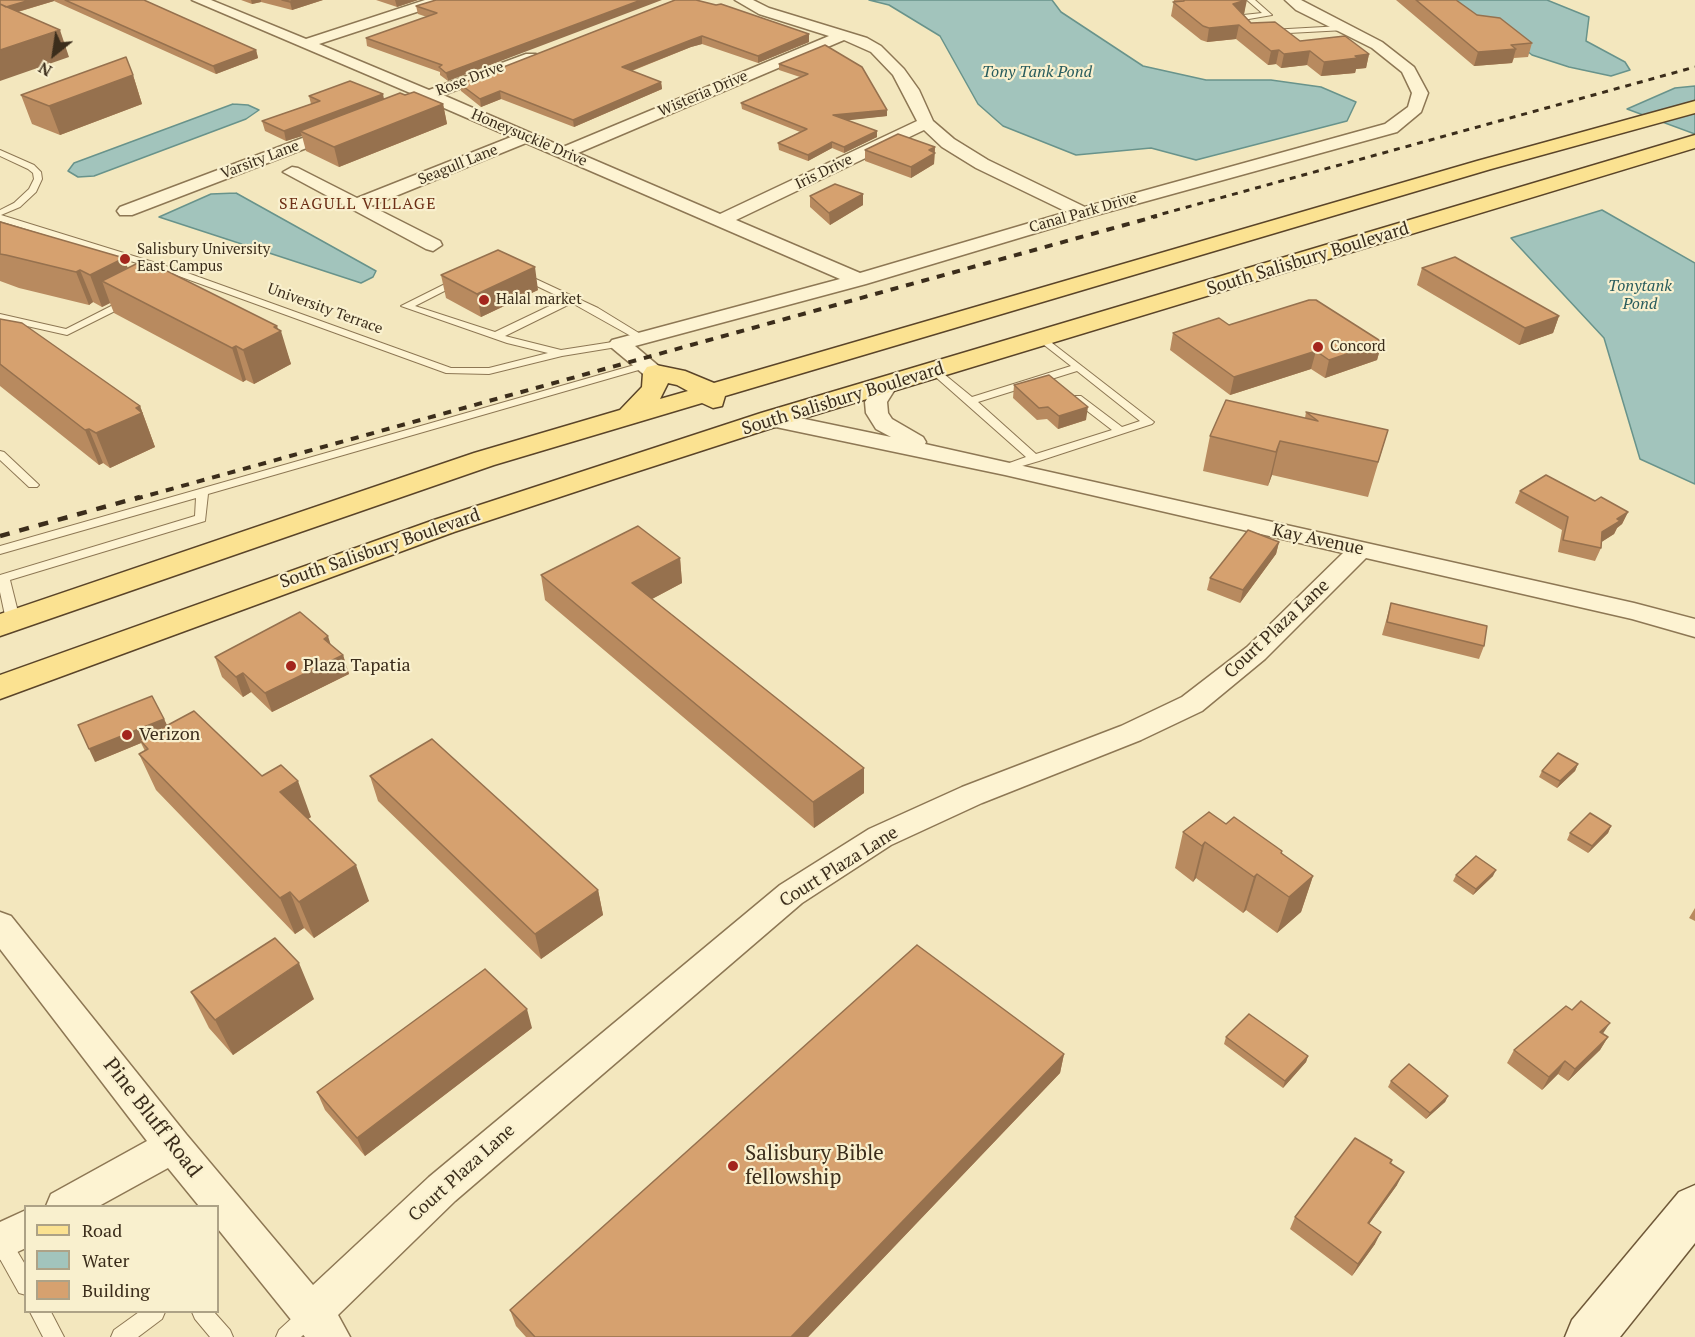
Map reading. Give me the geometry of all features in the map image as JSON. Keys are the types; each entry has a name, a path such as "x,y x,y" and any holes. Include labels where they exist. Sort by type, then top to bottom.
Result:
{"main road":[{"path":"7,622 484,459 1484,165 1695,107"},
{"name":"South Salisbury Boulevard","path":"0,687 434,530 604,473 771,420 1693,142"},
{"path":"771,420 765,400 777,386 812,362"},
{"path":"604,473 617,457 702,429 717,412 711,392 685,379 651,369 655,388 630,416"}],"street":[{"name":"Honeysuckle Drive","path":"198,0 428,95 859,280"},
{"path":"305,44 439,0"},
{"path":"742,0 764,11 843,35 876,49 899,72 911,90 926,123 948,143 982,164 1083,213"},
{"name":"Canal Park Drive","path":"619,344 859,280 1083,213 1391,128 1415,109 1420,93 1409,70 1377,45 1292,0"},
{"name":"Wisteria Drive","path":"563,153 843,35"},
{"name":"Rose Drive","path":"428,95 549,50"},
{"path":"407,103 428,95"},
{"name":"Iris Drive","path":"722,220 926,123"},
{"name":"Varsity Lane","path":"126,211 353,124"},
{"name":"Seagull Lane","path":"356,205 526,137"},
{"path":"292,172 433,245"},
{"path":"619,344 651,369"},
{"name":"Kay Avenue","path":"886,386 876,402 877,413 884,424 905,438 941,454"},
{"name":"Kay Avenue","path":"771,420 1005,468 1634,611 1695,628"},
{"name":"Court Plaza Lane","path":"321,1325 442,1189 791,894 880,837 972,795 1131,733 1192,704 1256,653 1361,549"},
{"name":"Pine Bluff Road","path":"0,925 173,1146 321,1325"},
{"path":"66,1205 173,1146"},
{"path":"1589,1337 1695,1207"},
{"path":"0,1242 24,1229"}],"lane":[{"path":"1251,0 1268,15 1237,18 1253,33"},
{"path":"1264,32 1342,28"},
{"path":"0,153 31,167 37,172 38,179 33,190 17,205 0,213"},
{"name":"University Terrace","path":"0,218 450,371 489,371 562,353 619,344"},
{"path":"514,272 572,299 642,338"},
{"path":"465,277 406,306 496,336 562,353"},
{"path":"0,317 67,332 138,294"},
{"path":"496,336 572,299"},
{"path":"1005,468 1148,422 1043,339"},
{"path":"970,401 1078,367"},
{"path":"0,550 651,369"},
{"path":"934,372 1035,459"},
{"path":"1049,376 1062,386"},
{"path":"1077,398 1120,431"},
{"path":"0,454 33,485"},
{"path":"7,622 2,575 201,518 202,492"},
{"path":"0,1242 24,1283"},
{"path":"41,1313 54,1337"},
{"path":"121,1337 152,1313"},
{"path":"204,1313 223,1337"},
{"path":"286,1337 321,1325"}],"water":[{"name":"Tony Tank Pond","path":"869,0 1052,0 1061,12 1143,66 1206,80 1271,80 1321,87 1356,102 1347,121 1196,160 1151,148 1076,155 1003,126 978,104 940,36 889,5"},
{"path":"1437,0 1547,0 1589,17 1586,41 1625,62 1630,70 1611,76 1569,67 1532,55 1500,29"},
{"path":"1695,86 1695,134 1627,109 1675,88"},
{"path":"233,104 248,105 259,110 246,119 94,176 78,177 68,171 74,163"},
{"path":"236,193 376,271 373,277 361,283 159,217 211,194"},
{"name":"Tonytank Pond","path":"1602,210 1695,263 1695,484 1640,459 1604,338 1511,238"}],"building":[{"path":"0,0 30,0 6,7 0,4"},
{"path":"65,0 144,0 256,50 213,66"},
{"path":"436,0 641,0 446,73 439,67 442,65 366,38 437,13 416,6"},
{"path":"675,0 696,0 721,4 809,34 758,56 702,36 691,40 622,67 661,82 573,120 500,91 480,99 460,84"},
{"path":"1246,0 1233,4 1251,23 1275,22 1300,41 1345,36 1369,54 1355,56 1358,58 1324,62 1310,51 1284,54 1279,50 1271,51 1239,25 1209,28 1203,26 1173,2"},
{"path":"1416,0 1456,0 1477,15 1500,18 1532,43 1511,45 1516,49 1478,52"},
{"path":"0,4 60,30 0,50"},
{"path":"825,45 862,67 887,110 833,115 877,131 844,147 832,142 808,155 778,143 807,129 741,103 808,74 779,64"},
{"path":"126,57 133,75 49,106 21,95"},
{"path":"350,81 383,94 284,131 262,121 320,101 309,96"},
{"path":"414,92 443,104 334,147 300,131 400,93 405,95"},
{"path":"898,134 935,147 929,150 935,153 911,167 865,150"},
{"path":"835,184 863,194 829,213 810,196"},
{"path":"0,222 124,258 90,275 80,270 76,272 0,254"},
{"path":"498,250 535,267 477,294 441,275"},
{"path":"1455,257 1559,316 1525,328 1422,268"},
{"path":"140,262 162,271 165,270 277,326 274,327 281,331 243,350 236,346 232,348 102,281"},
{"path":"1309,300 1316,300 1382,342 1329,360 1316,351 1234,377 1173,333 1219,318 1229,325"},
{"path":"0,319 22,323 140,406 136,408 142,413 96,433 89,429 85,430 0,364"},
{"path":"1049,375 1088,407 1059,416 1048,407 1039,408 1014,385"},
{"path":"1226,400 1318,421 1306,412 1388,430 1378,462 1280,441 1276,452 1210,436"},
{"path":"1546,475 1595,501 1601,497 1628,512 1617,519 1620,521 1602,532 1601,548 1563,540 1568,517 1520,491"},
{"path":"638,526 680,558 632,583 864,768 813,802 541,575"},
{"path":"1248,530 1279,542 1243,590 1210,578"},
{"path":"1391,603 1487,626 1484,646 1387,622"},
{"path":"300,612 328,636 324,639 343,655 265,693 243,673 236,677 215,657"},
{"path":"152,696 164,719 89,749 78,725"},
{"path":"194,711 262,776 281,765 298,781 280,792 356,865 299,902 290,892 280,898 139,754 148,749 140,740"},
{"path":"432,739 598,890 535,934 370,776"},
{"path":"1558,753 1578,764 1560,781 1542,771"},
{"path":"1209,812 1226,824 1234,817 1313,876 1289,897 1257,874 1254,877 1205,842 1202,846 1183,832"},
{"path":"1590,813 1611,826 1592,846 1570,833"},
{"path":"1476,856 1496,870 1476,889 1456,875"},
{"path":"275,938 299,963 215,1020 191,992"},
{"path":"917,945 1064,1054 791,1337 535,1337 510,1310"},
{"path":"485,969 527,1009 357,1138 317,1092"},
{"path":"1581,1001 1610,1023 1600,1032 1608,1037 1575,1069 1565,1061 1549,1077 1514,1050 1566,1006 1572,1010"},
{"path":"1249,1014 1308,1056 1285,1081 1226,1037"},
{"path":"1409,1064 1448,1096 1430,1113 1391,1081"},
{"path":"1355,1138 1392,1160 1390,1163 1404,1172 1368,1223 1381,1232 1358,1264 1295,1217"}],"railway":[{"path":"1151,217 1695,67"},
{"path":"135,499 1157,216"},
{"path":"0,536 140,497"}],"place":[{"name":"Salisbury University East Campus","path":"125,259"},
{"name":"Halal market","path":"484,300"},
{"name":"Concord","path":"1318,347"},
{"name":"Plaza Tapatia","path":"291,666"},
{"name":"Verizon","path":"127,735"},
{"name":"Salisbury Bible fellowship","path":"733,1166"}],"district":[{"name":"SEAGULL VILLAGE","path":"358,204"}]}
